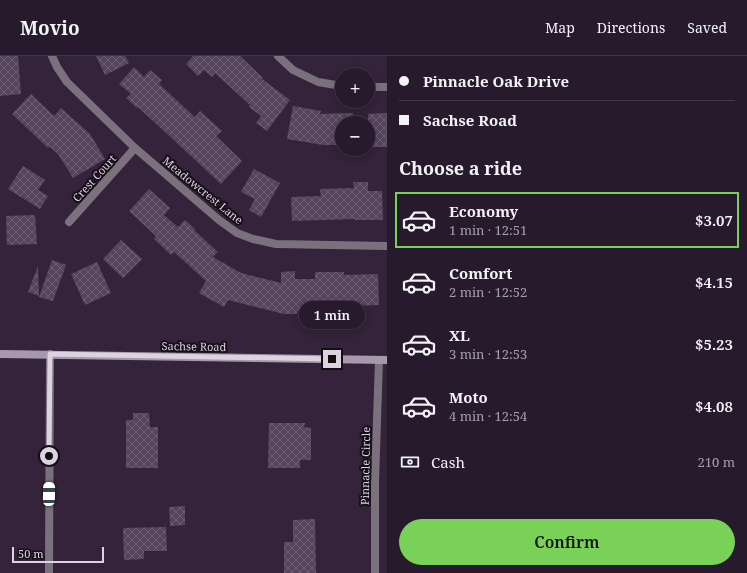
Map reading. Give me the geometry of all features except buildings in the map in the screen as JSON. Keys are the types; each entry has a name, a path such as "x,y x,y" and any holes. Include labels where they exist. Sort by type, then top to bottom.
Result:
{"main road":[{"name":"Sachse Road","path":"0,354 383,360"}],"street":[{"name":"Meadowcrest Lane","path":"52,56 67,82 136,148 219,220 237,233 253,239 276,244 387,246"},
{"path":"278,56 293,70 318,82 335,85"},
{"path":"375,87 387,87"},
{"name":"Crest Court","path":"69,222 136,148"},
{"path":"49,573 50,354"},
{"name":"Pinnacle Circle","path":"375,573 375,481 383,360"}],"route":[{"path":"49,456 50,354 332,359"}]}
